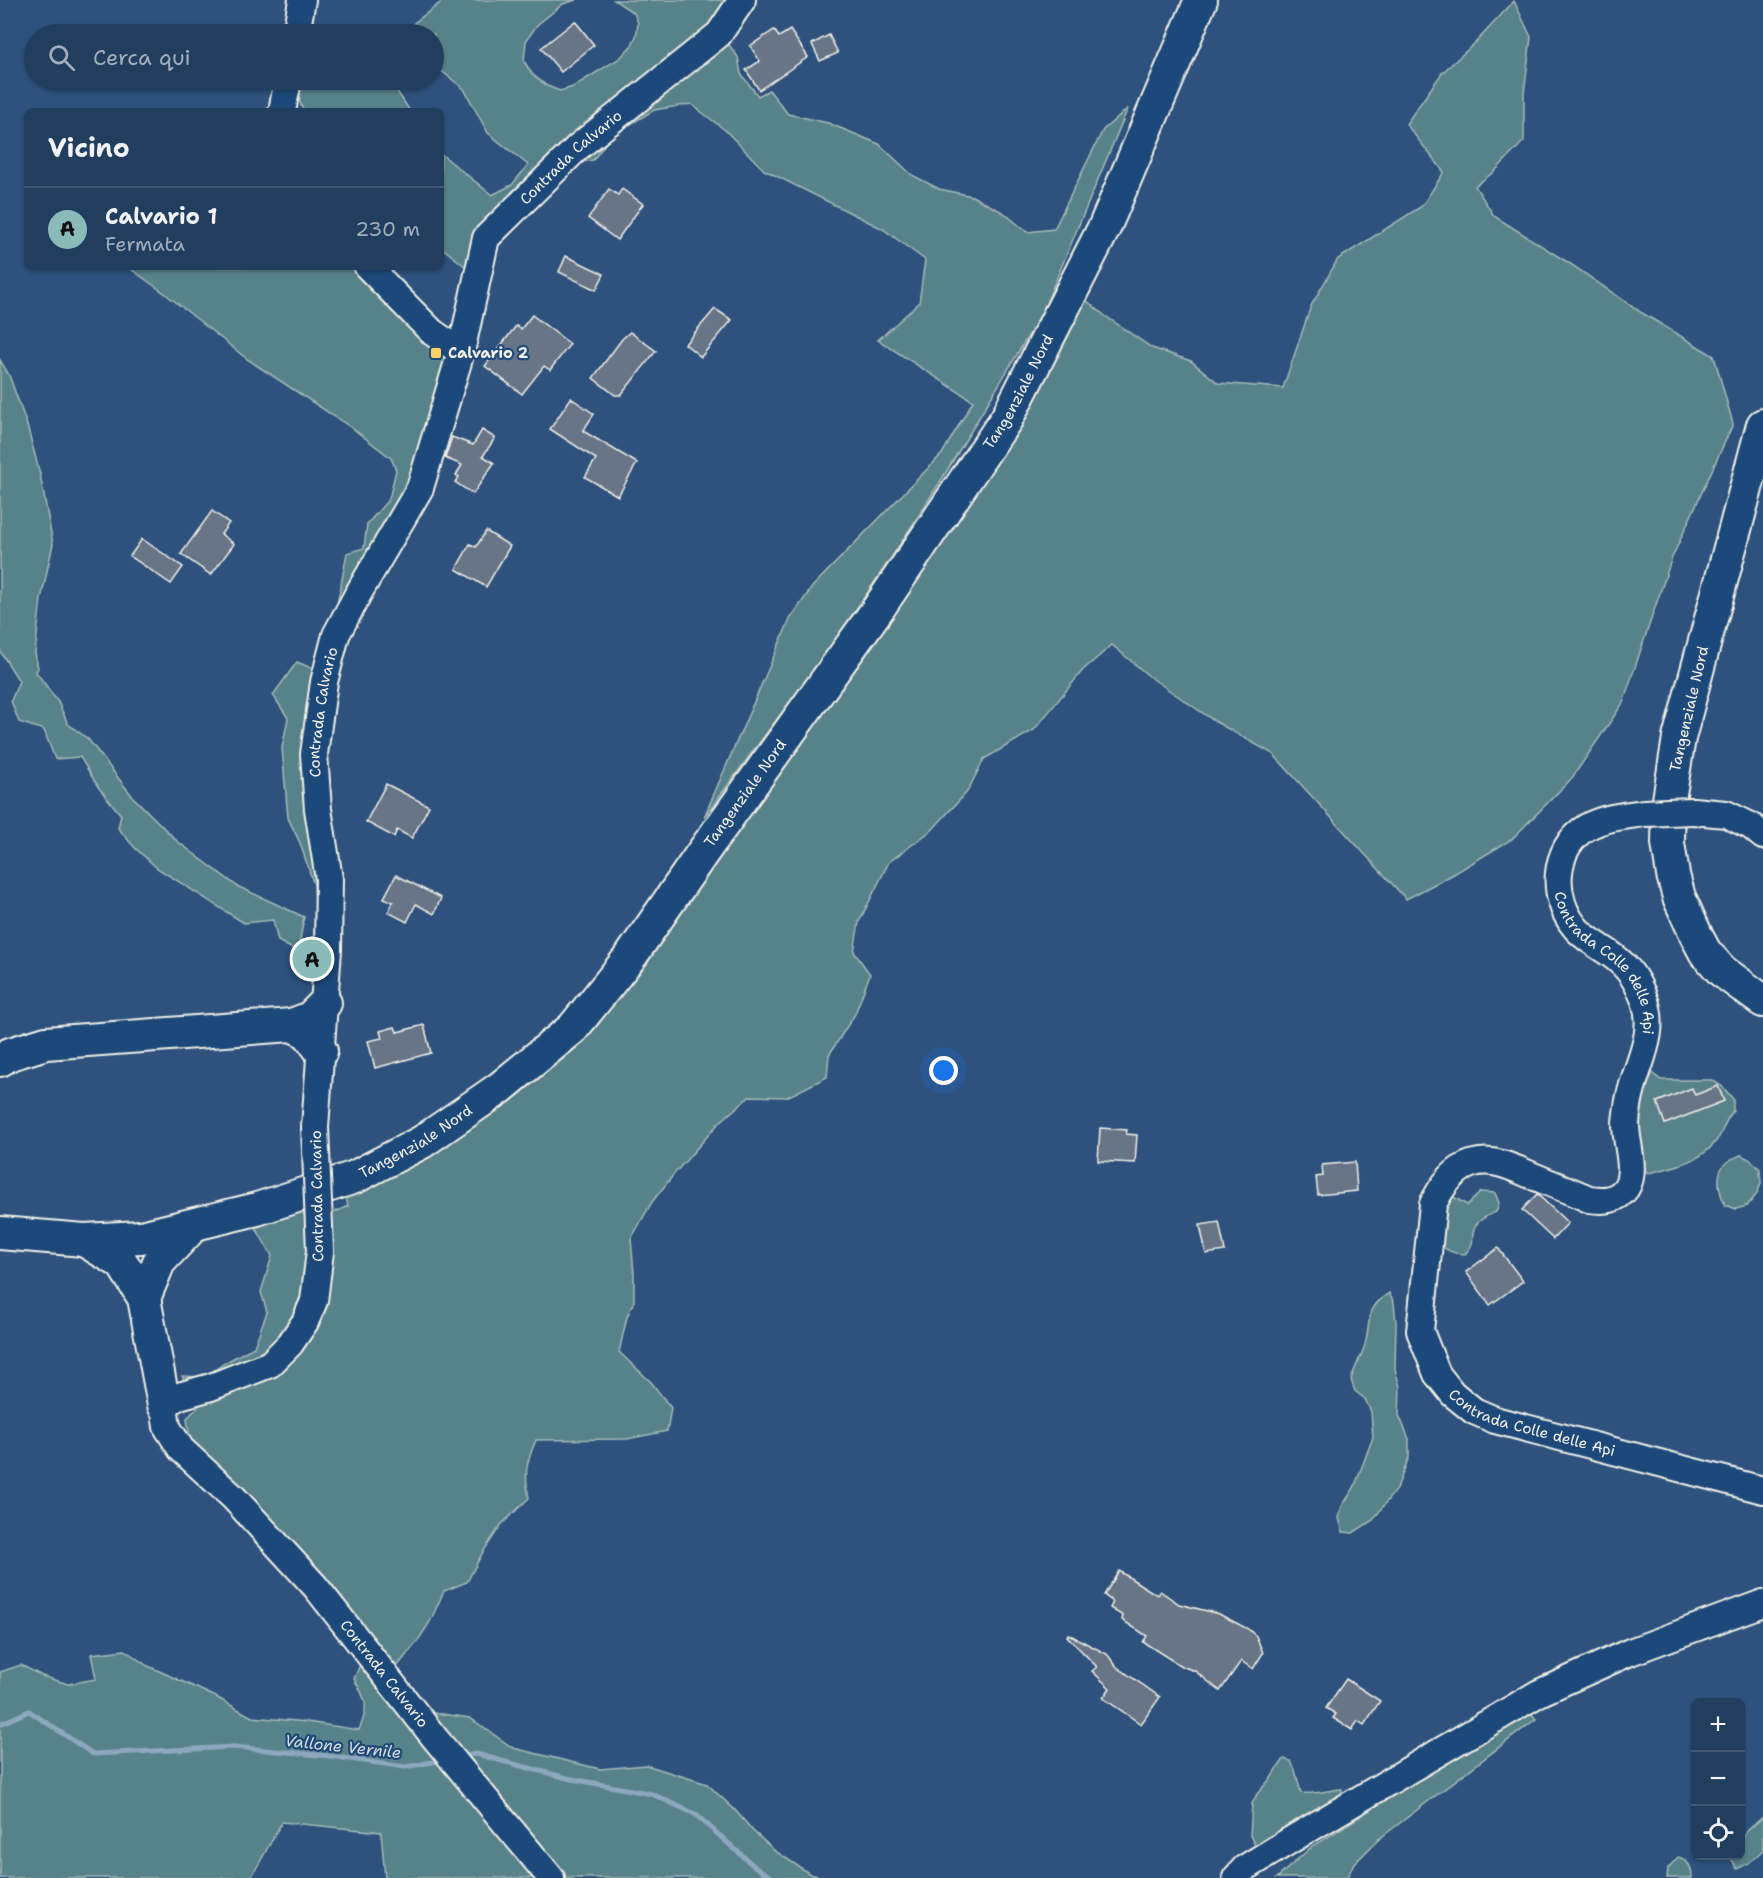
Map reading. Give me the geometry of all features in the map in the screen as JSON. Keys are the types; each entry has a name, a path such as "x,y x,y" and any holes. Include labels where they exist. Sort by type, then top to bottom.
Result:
{"main road":[{"name":"Tangenziale Nord","path":"0,1233 84,1240 141,1237 257,1209 355,1177 422,1142 500,1088 573,1028 631,956 880,606 1007,418 1105,226 1201,0"},
{"name":"Tangenziale Nord","path":"1763,425 1679,738 1669,800 1668,843 1679,897 1696,938 1722,971 1763,1001"},
{"path":"0,1060 10,1054 46,1043 292,1025 310,1018 325,1003"},
{"path":"292,1025 308,1033 321,1051"},
{"path":"144,1298 159,1262 194,1225"},
{"path":"84,1240 122,1263 144,1298 164,1406"}],"street":[{"path":"298,24 302,0"},
{"name":"Contrada Calvario","path":"551,1878 434,1737 315,1586 234,1498 181,1449 167,1427 164,1406 179,1396 211,1387 270,1364 290,1344 306,1322 314,1301 320,1251 315,1126 325,1003 329,879 318,809 314,754 324,682 336,635 420,488 461,352 486,238 578,147 719,34 742,0"},
{"path":"283,108 286,90"},
{"path":"371,270 432,332 461,352"},
{"name":"Contrada Colle delle Api","path":"1763,836 1751,826 1726,814 1693,811 1644,813 1606,819 1586,828 1572,840 1559,865 1558,891 1564,910 1575,928 1629,969 1646,1004 1649,1022 1648,1040 1630,1091 1626,1125 1630,1180 1624,1190 1613,1199 1602,1200 1589,1199 1501,1163 1483,1161 1467,1165 1451,1176 1440,1188 1433,1204 1420,1331 1437,1374 1453,1394 1474,1411 1495,1420 1763,1490"},
{"path":"1236,1878 1245,1868 1294,1838 1539,1693 1630,1652 1763,1603"}],"green space":[{"path":"444,0 576,0 563,4 537,25 526,41 524,61 532,74 547,86 560,91 573,87 620,58 632,45 638,23 634,13 614,0 727,0 712,23 620,100 500,212 399,513 335,615 347,553 364,548 367,524 389,499 396,470 391,458 352,428 247,359 132,270 383,270 450,335 456,326 466,267 444,249 444,156 492,195 512,185 528,165 488,133 464,89 444,73 444,24 414,23"},
{"path":"1514,1 1531,37 1524,93 1524,141 1494,172 1475,186 1494,216 1642,313 1714,356 1733,424 1671,560 1623,703 1572,778 1512,839 1406,899 1273,754 1216,722 1150,677 1112,645 1083,670 1034,730 984,759 967,792 932,830 889,862 859,922 854,952 870,974 855,1014 829,1055 827,1077 787,1097 750,1096 719,1123 674,1174 652,1202 631,1239 634,1301 627,1317 619,1352 651,1382 671,1408 667,1431 627,1439 536,1440 527,1468 529,1498 501,1525 467,1582 444,1591 430,1622 395,1669 197,1453 189,1436 187,1418 198,1407 182,1376 205,1377 226,1362 254,1347 267,1312 261,1292 272,1256 253,1223 300,1205 308,1225 348,1206 344,1189 563,1055 1015,426 1086,300 1152,348 1191,361 1218,383 1283,388 1311,306 1338,259 1422,206 1444,172 1406,124 1442,73 1476,42"},
{"path":"724,38 738,57 741,74 758,96 769,90 788,114 828,123 879,144 912,175 939,189 972,196 1004,213 1027,232 1054,229 1103,130 1128,108 1042,313 895,552 827,652 704,817 790,619 813,586 942,454 973,401 878,340 919,303 925,260 883,229 764,170 725,130 691,104 654,110 611,136 593,160 581,162 633,114"},
{"path":"298,90 396,90 408,108 303,108"},
{"path":"0,360 9,375 27,425 40,474 53,544 41,599 35,653 38,668 36,672 58,702 68,724 88,739 133,797 177,841 237,886 304,917 298,952 278,941 273,920 244,923 157,868 118,828 121,815 99,788 80,757 55,759 44,730 19,722 11,701 19,681 0,651"},
{"path":"297,662 321,672 318,955 314,885 300,843 288,818 282,748 288,718 273,695"},
{"path":"1649,1071 1661,1080 1712,1080 1723,1087 1733,1099 1733,1111 1717,1140 1703,1154 1695,1159 1649,1173 1637,1166 1633,1136"},
{"path":"1741,1155 1751,1160 1760,1169 1761,1184 1747,1206 1736,1209 1725,1205 1719,1177 1720,1171 1727,1162"},
{"path":"1481,1192 1495,1193 1499,1203 1496,1212 1477,1224 1473,1231 1471,1246 1465,1254 1454,1253 1446,1249 1439,1238 1438,1204 1450,1195 1467,1205"},
{"path":"1389,1293 1394,1303 1396,1323 1395,1369 1400,1387 1399,1415 1409,1439 1409,1457 1397,1488 1373,1520 1353,1533 1343,1532 1339,1518 1342,1506 1354,1488 1373,1437 1371,1412 1365,1399 1355,1391 1351,1380 1364,1348 1372,1311 1375,1305"},
{"path":"125,1650 146,1665 216,1697 252,1717 359,1730 365,1704 354,1679 362,1660 407,1709 470,1718 513,1748 600,1769 646,1765 707,1784 775,1851 810,1874 826,1878 385,1878 381,1832 282,1822 251,1878 0,1878 0,1672 21,1665 42,1676 68,1684 96,1679 91,1654"},
{"path":"1527,1709 1536,1719 1379,1839 1353,1865 1347,1878 1277,1878 1309,1849"},
{"path":"1284,1759 1291,1761 1301,1793 1342,1789 1340,1803 1258,1848 1250,1836 1252,1804"},
{"path":"1763,1817 1763,1850 1749,1863 1737,1869 1732,1860 1745,1860 1747,1831"},
{"path":"1678,1857 1689,1865 1692,1878 1667,1878 1668,1868"}],"building":[{"path":"575,21 594,45 561,72 541,48"},
{"path":"774,30 779,37 790,30 808,57 759,90 746,70 760,61 750,46"},
{"path":"829,35 838,53 820,61 812,44"},
{"path":"609,189 618,195 622,189 643,204 617,240 588,218"},
{"path":"566,256 604,274 596,290 559,272"},
{"path":"715,309 732,320 701,357 685,344"},
{"path":"532,315 570,344 550,370 544,366 522,394 485,366 516,326 521,329"},
{"path":"630,332 656,351 621,395 615,395 593,378 622,339"},
{"path":"571,398 594,414 583,431 637,463 618,496 585,477 596,459 550,429"},
{"path":"482,430 495,438 483,456 494,463 473,494 455,482 462,465 445,458 452,437 473,445"},
{"path":"212,511 229,523 221,534 234,544 211,575 181,554"},
{"path":"486,531 510,546 486,587 456,569 470,544 476,547"},
{"path":"142,539 183,567 171,584 130,556"},
{"path":"386,784 429,806 412,838 397,830 394,837 366,822"},
{"path":"396,875 441,898 434,914 416,904 407,922 388,912 393,902 384,898"},
{"path":"424,1025 431,1053 375,1068 368,1041 382,1038 380,1031 395,1027 397,1032"},
{"path":"1718,1086 1724,1101 1665,1124 1657,1102 1692,1088 1695,1095"},
{"path":"1100,1128 1127,1130 1126,1134 1137,1135 1135,1163 1098,1161"},
{"path":"1355,1162 1357,1191 1318,1195 1316,1177 1323,1176 1322,1165"},
{"path":"1537,1194 1568,1223 1553,1239 1522,1210"},
{"path":"1219,1222 1225,1251 1206,1254 1200,1225"},
{"path":"1498,1248 1523,1281 1490,1305 1466,1272"},
{"path":"1119,1571 1157,1595 1160,1591 1179,1604 1219,1614 1248,1629 1256,1636 1263,1653 1253,1669 1241,1661 1220,1691 1195,1671 1181,1666 1143,1642 1147,1636 1122,1620 1123,1616 1110,1608 1113,1602 1104,1595"},
{"path":"1068,1634 1107,1654 1117,1667 1160,1697 1141,1724 1103,1698 1110,1688 1092,1671 1097,1667 1067,1636"},
{"path":"1346,1679 1380,1701 1364,1725 1358,1721 1352,1730 1333,1718 1336,1714 1326,1708"}],"waterway":[{"name":"Vallone Vernile","path":"0,1724 29,1711 93,1754 234,1747 329,1756 405,1767 444,1760"},
{"name":"Vallone Vernile","path":"459,1757 476,1754 567,1778 652,1794 695,1814 754,1866 773,1878"}],"place":[{"name":"Calvario 2","path":"436,353"},
{"name":"Calvario 1","path":"312,959"}]}
